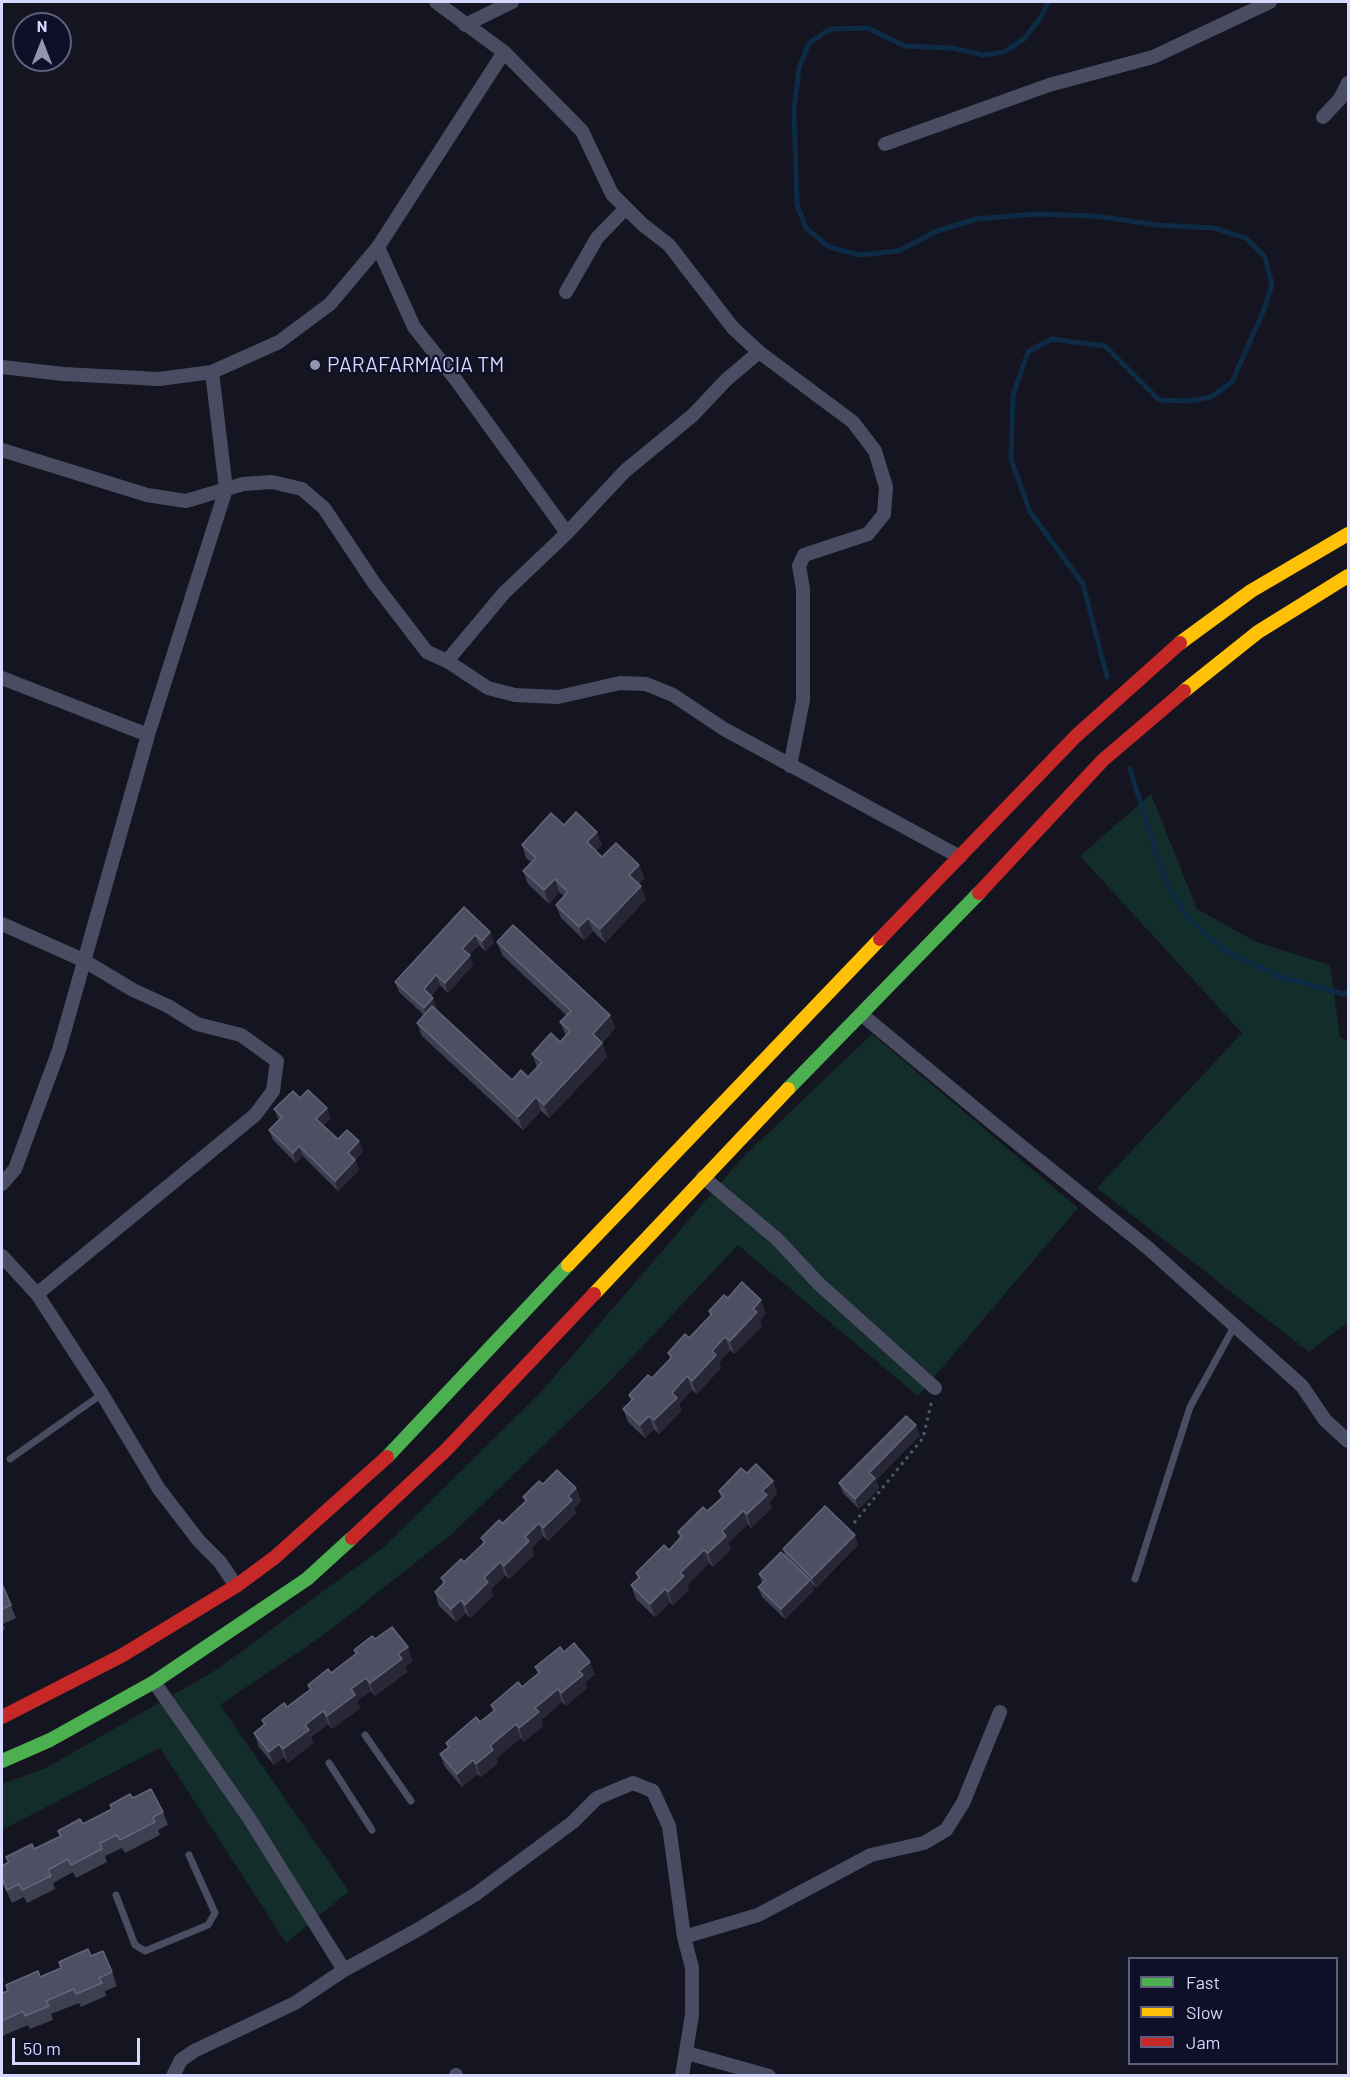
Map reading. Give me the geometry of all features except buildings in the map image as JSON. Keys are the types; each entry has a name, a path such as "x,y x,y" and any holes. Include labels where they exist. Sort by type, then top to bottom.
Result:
{"highway":[{"path":"2,1717 121,1656 236,1586 274,1558 392,1452 653,1174 1076,736 1186,638 1251,591 1348,534"},
{"path":"2,1761 50,1740 154,1682 315,1571 446,1450 1103,760 1137,729 1258,632 1348,576"}],"street":[{"path":"436,2 504,52 582,131 612,194 625,209 669,245 733,328 759,352 823,397 853,422 875,451 886,487 884,514 868,534 804,555 799,566 803,589 803,700 790,766"},
{"path":"465,25 512,2"},
{"path":"885,144 1049,85 1153,57 1270,2"},
{"path":"2,368 159,379 212,372 279,342 330,304 378,247 504,52"},
{"path":"1323,117 1340,99 1348,83"},
{"path":"566,292 597,238 625,209"},
{"path":"378,247 414,327 456,380 567,533"},
{"path":"447,661 504,593 567,533 625,471 693,415 726,380 759,352"},
{"path":"2,1184 15,1169 58,1050 148,735 226,489 212,372"},
{"path":"2,450 147,495 186,501 243,484 272,482 302,489 324,508 374,583 428,652 447,661 488,688 514,695 558,697 620,683 646,684 673,695 724,729 960,857"},
{"path":"2,678 148,735"},
{"path":"2,924 84,960 133,990 168,1006 197,1024 241,1035 278,1061 273,1091 255,1115 37,1294"},
{"path":"861,1014 1148,1248 1302,1386 1325,1420 1348,1441"},
{"path":"704,1177 777,1239 819,1284 935,1388"},
{"path":"2,1256 37,1294 102,1394 159,1489 199,1541 220,1562 236,1586"},
{"path":"154,1682 249,1818 344,1970"},
{"path":"684,1936 758,1915 871,1855 924,1843 946,1830 963,1803 999,1712"},
{"path":"172,2076 181,2060 194,2051 295,2002 344,1970 419,1929 476,1894 573,1822 597,1798 633,1784 653,1791 669,1826 684,1936 692,1968 692,2015 682,2076"},
{"path":"687,2053 769,2076"}],"lane":[{"path":"1135,1579 1190,1407 1234,1327"},
{"path":"10,1459 102,1394"},
{"path":"365,1736 411,1801"},
{"path":"329,1763 372,1830"},
{"path":"116,1895 135,1945 145,1951 208,1925 214,1913 189,1856"}],"path":[{"path":"854,1523 923,1438 935,1388"}],"green space":[{"path":"1151,794 1197,909 1256,942 1330,965 1340,1037 1348,1042 1348,1322 1309,1352 1097,1188 1242,1033 1080,856"},
{"path":"872,1034 1078,1208 918,1396 738,1245 608,1383 453,1533 325,1634 220,1705 349,1891 286,1943 160,1748 2,1830 2,1784 46,1768 213,1672 385,1546 542,1391 743,1157"}],"waterway":[{"path":"1048,2 1041,17 1024,39 1004,52 984,55 952,48 905,46 868,28 830,29 809,43 799,68 794,110 797,205 806,228 829,247 859,255 898,251 937,231 976,219 1036,214 1095,216 1157,225 1214,228 1246,238 1265,257 1272,285 1263,312 1232,382 1211,397 1190,401 1159,400 1105,346 1051,339 1028,352 1013,395 1011,459 1030,512 1083,584 1107,677"},
{"path":"1130,769 1164,878 1186,916 1221,948 1278,976 1343,994 1348,993"}],"traffic: fast":[{"path":"788,1089 979,893"},
{"path":"387,1457 568,1265"},
{"path":"2,1761 50,1740 154,1682 307,1579 352,1538"}],"traffic: slow":[{"path":"1180,643 1251,591 1348,534"},
{"path":"1184,691 1258,632 1348,576"},
{"path":"568,1265 880,939"},
{"path":"594,1294 788,1089"}],"traffic: jam":[{"path":"880,939 1076,736 1180,643"},
{"path":"979,893 1103,760 1184,691"},
{"path":"352,1538 446,1450 594,1294"},
{"path":"2,1717 121,1656 236,1586 274,1558 387,1457"}],"place":[{"name":"PARAFARMACIA TM","path":"315,365"}]}
